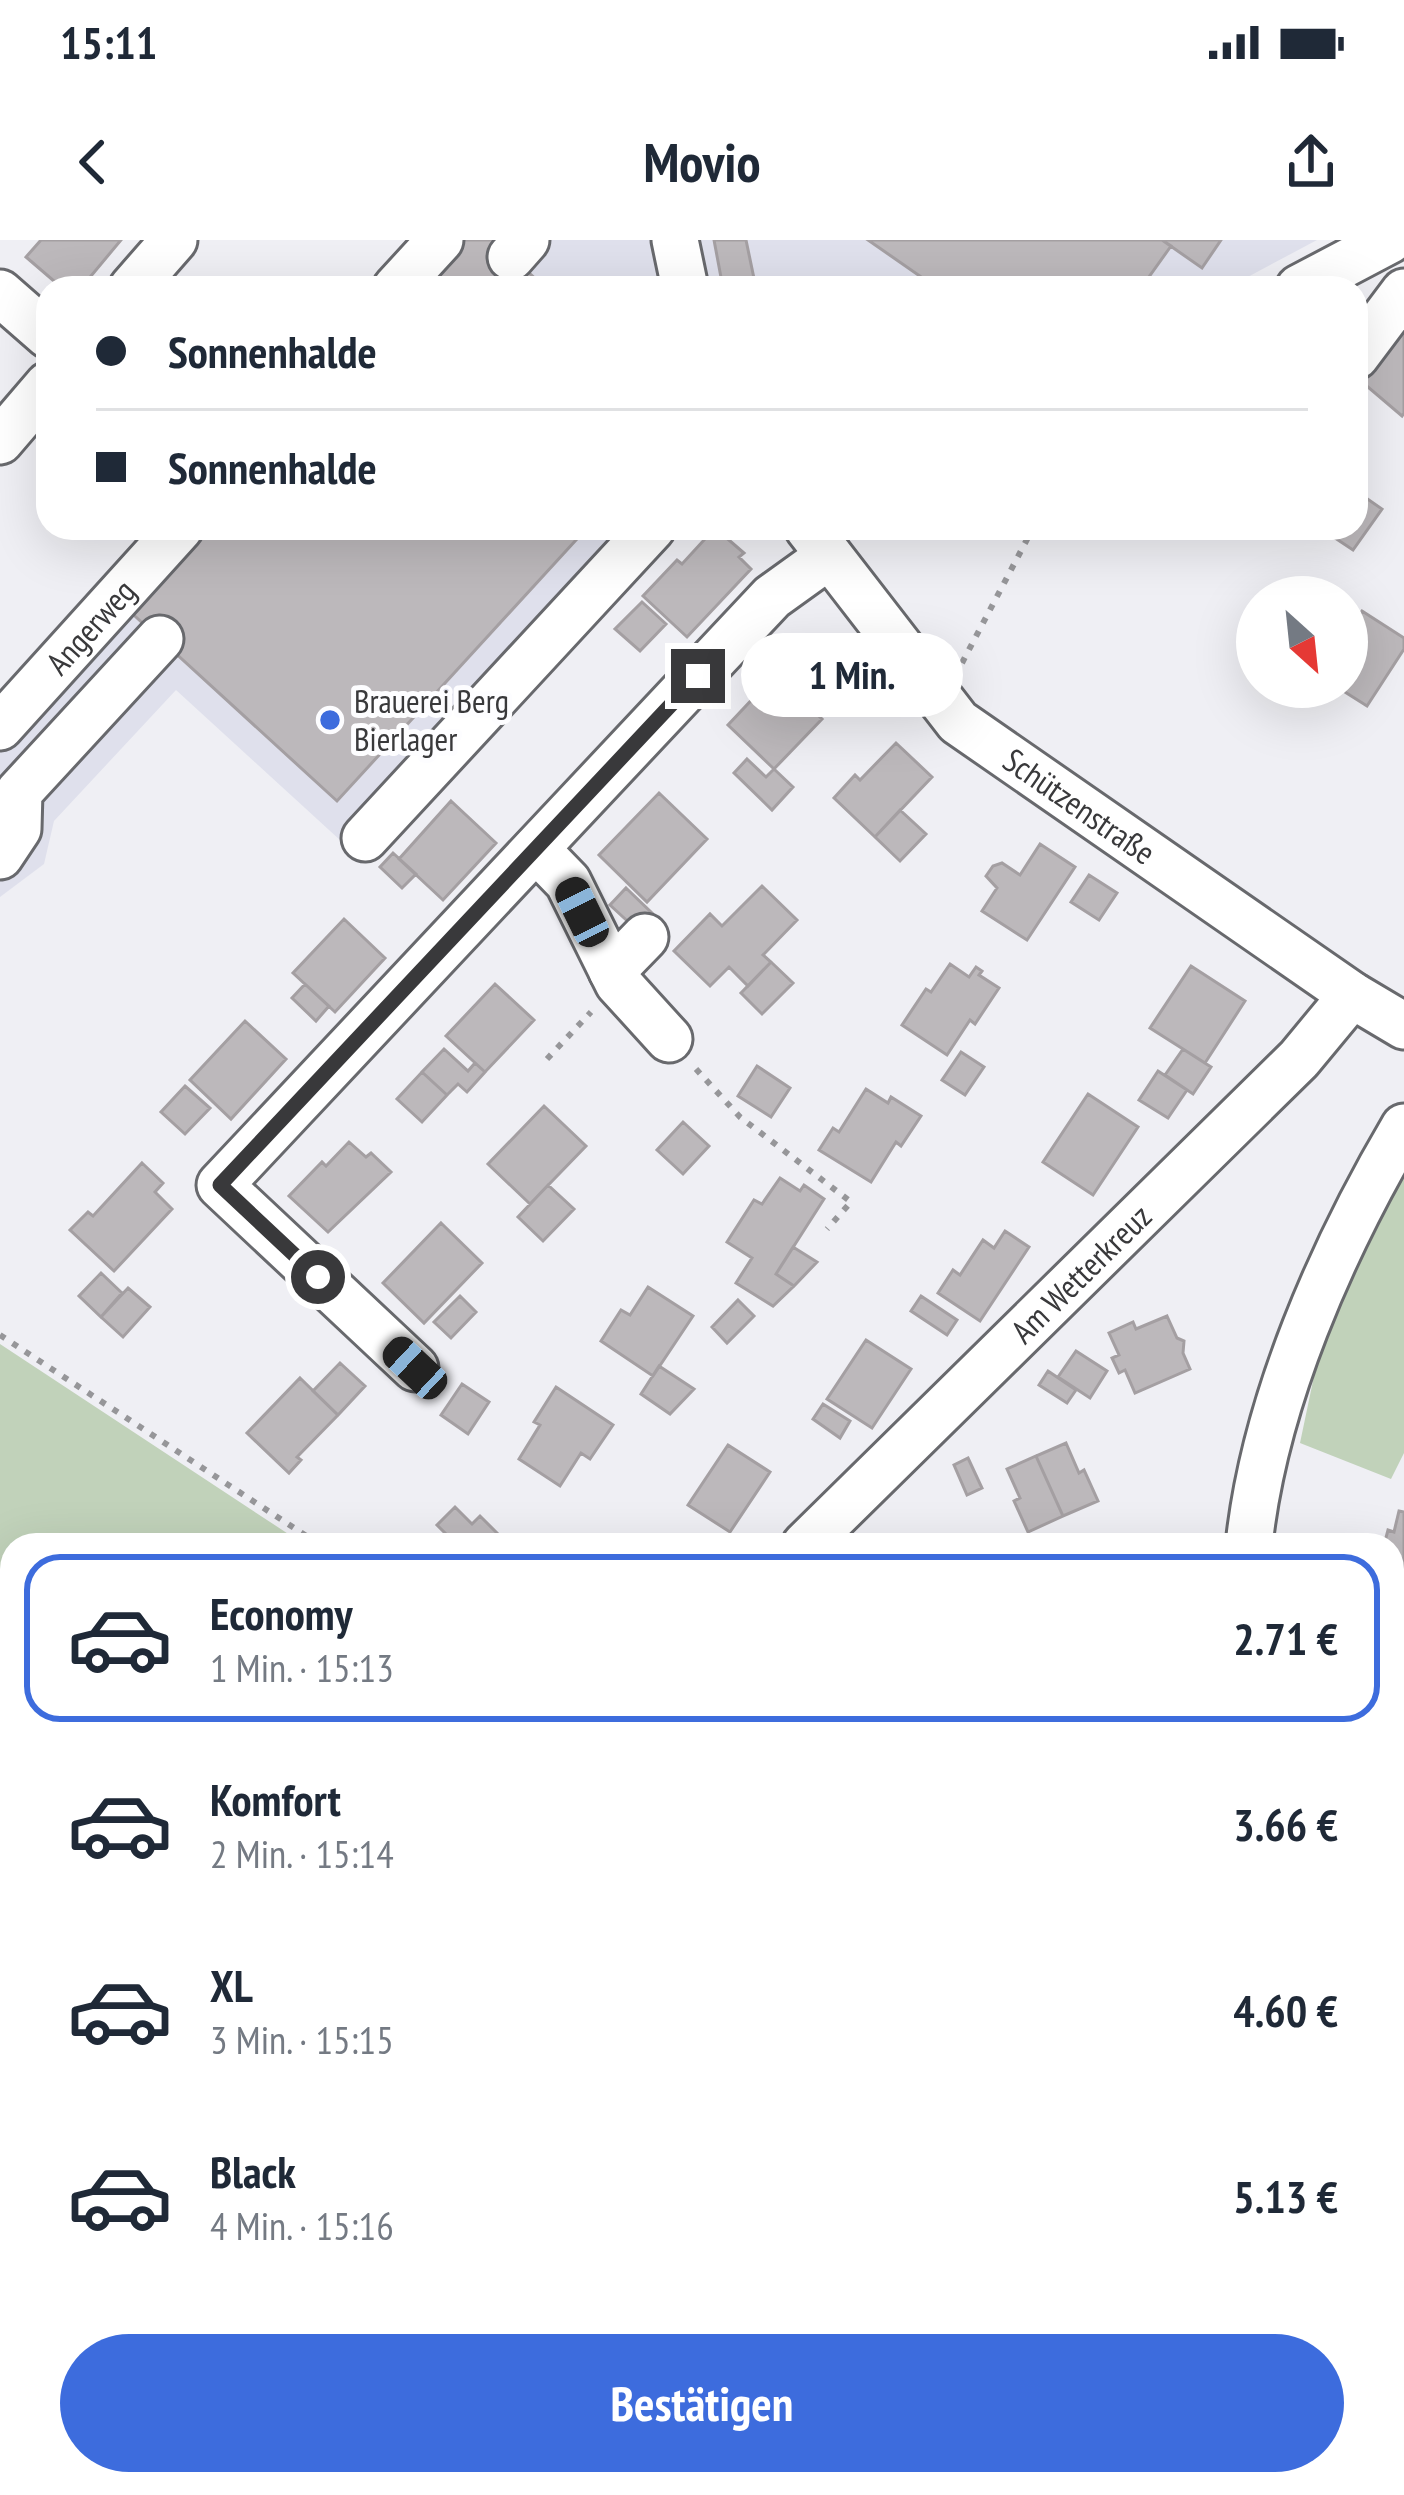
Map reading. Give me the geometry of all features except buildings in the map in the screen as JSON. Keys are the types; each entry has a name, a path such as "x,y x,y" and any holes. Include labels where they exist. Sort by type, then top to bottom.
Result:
{"street":[{"path":"142,276 173,240"},
{"path":"407,276 440,240"},
{"path":"675,240 682,276"},
{"path":"1322,276 1390,240"},
{"path":"1368,340 1404,292"},
{"path":"0,293 36,324"},
{"path":"0,441 36,399"},
{"name":"Angerweg","path":"0,727 169,540"},
{"path":"365,838 641,540"},
{"path":"415,1368 220,1185 772,597 818,542"},
{"name":"Schützenstraße","path":"818,542 958,722 1352,995 1404,1026"},
{"path":"0,856 18,829 20,792 160,639"},
{"path":"536,849 568,882 615,977 669,1040"},
{"path":"615,977 645,937"},
{"name":"Am Wetterkreuz","path":"818,1533 1299,1059 1352,995"},
{"path":"1251,1533 1253,1506 1310,1310 1404,1126"}],"path":[{"path":"939,699 983,628 1027,540"},
{"path":"548,1059 615,977"},
{"path":"669,1040 740,1117 851,1202 827,1229"},
{"path":"0,1335 302,1533"}],"shaded area":[{"path":"447,240 1317,240 1250,276 414,276"},
{"path":"171,540 669,540 364,862 176,690 54,821 44,864 0,897 0,727"}],"green space":[{"path":"1404,1170 1404,1453 1391,1479 1300,1443 1318,1357 1355,1258"},
{"path":"0,1344 287,1533 0,1533"}],"place":[{"name":"Brauerei Berg Bierlager","path":"330,720"}],"route":[{"path":"318,1277 220,1185 698,676"}]}
